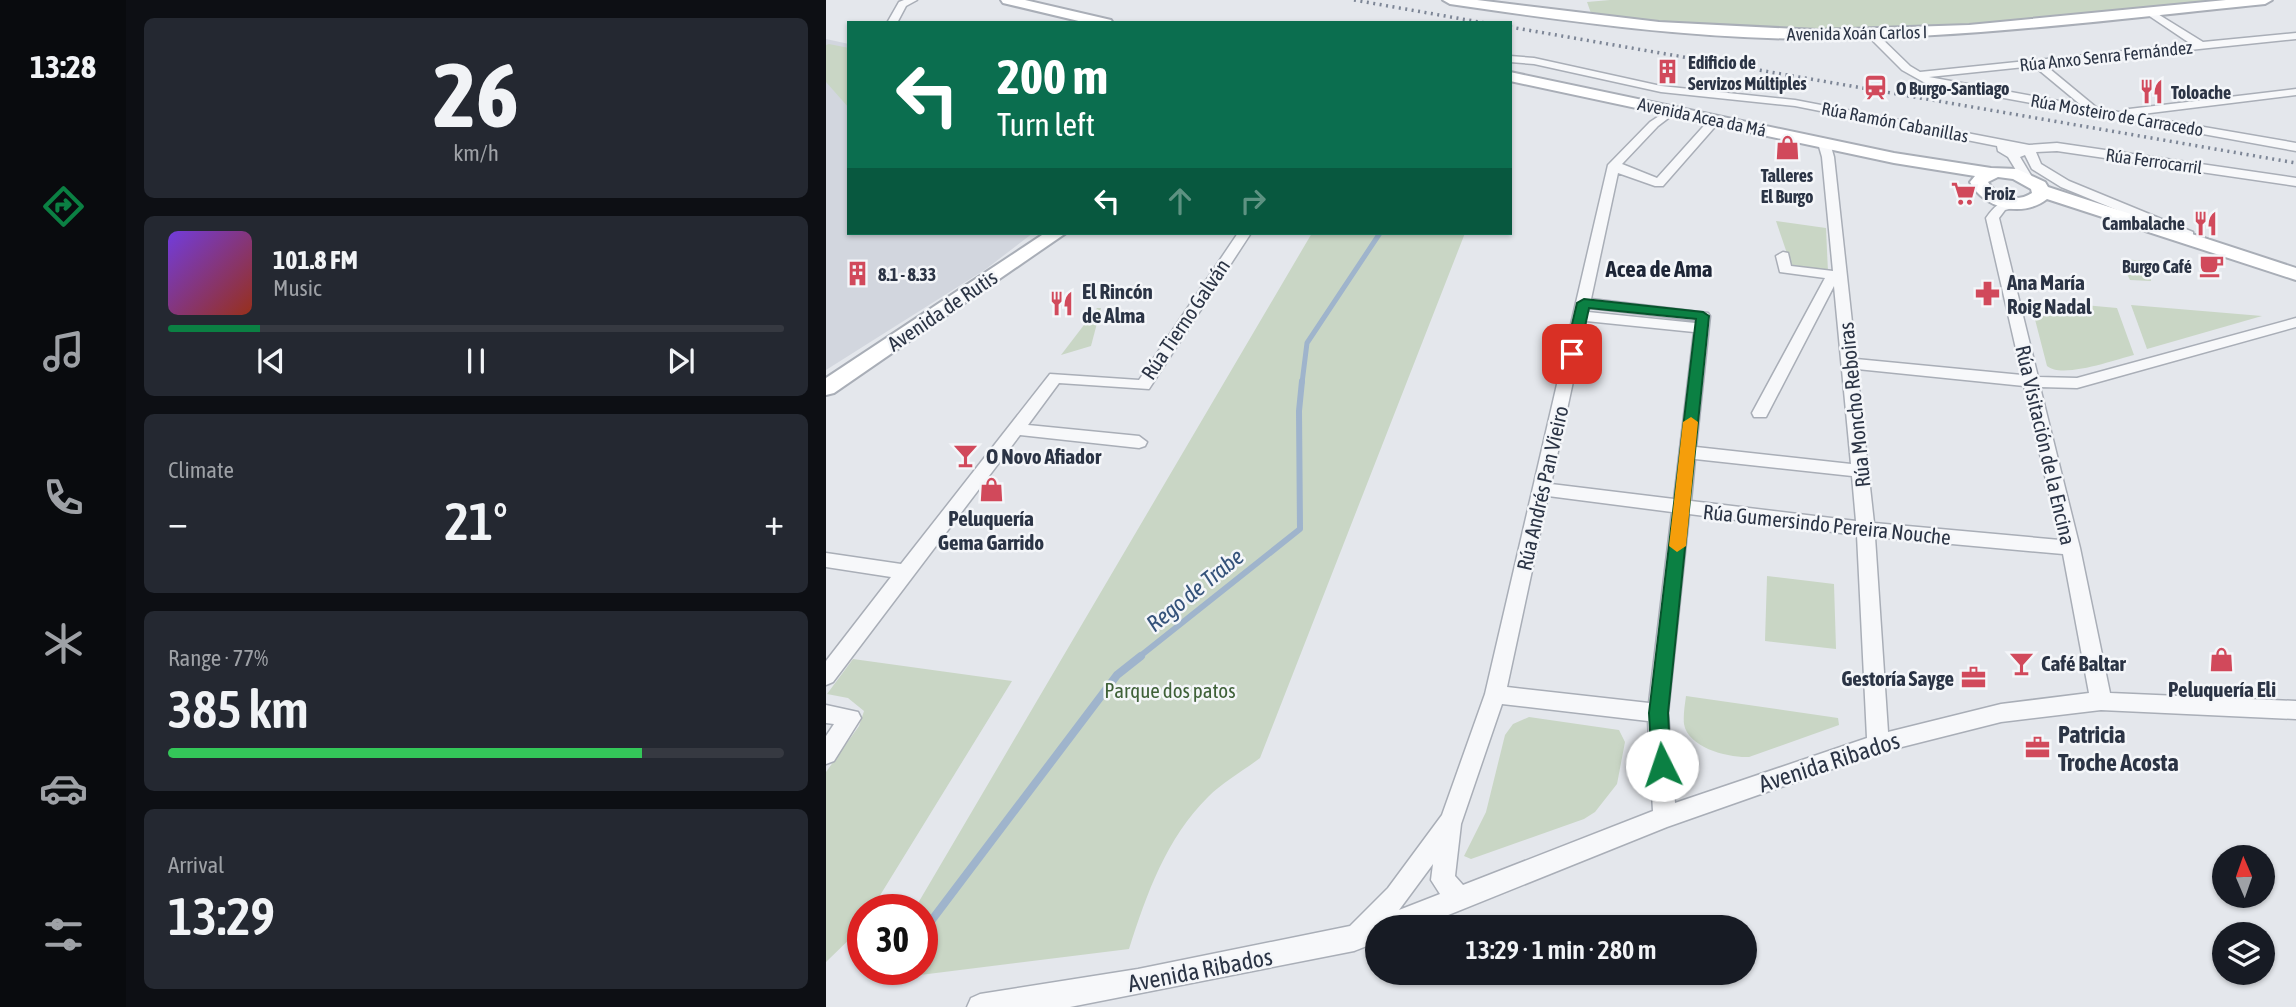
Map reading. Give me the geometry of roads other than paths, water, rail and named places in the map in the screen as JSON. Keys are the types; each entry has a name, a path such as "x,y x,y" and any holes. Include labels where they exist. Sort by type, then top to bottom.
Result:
{"street":[{"path":"893,21 902,4 912,0"},
{"path":"1009,0 1097,21"},
{"name":"Avenida Xoán Carlos I","path":"1450,0 1676,29 1738,33 1871,34 1933,32 2265,0"},
{"path":"2148,11 2201,46"},
{"name":"Rúa Mosteiro de Carracedo","path":"1871,34 1916,75 1931,82 2296,147"},
{"name":"Rúa Anxo Senra Fernández","path":"1916,75 2296,36"},
{"path":"2275,38 2296,51"},
{"name":"Rúa Ramón Cabanillas","path":"1512,59 1673,90 1795,103 1928,127 2029,149"},
{"path":"2037,63 2095,111"},
{"name":"Avenida Acea da Má","path":"1512,76 1894,158 1984,180"},
{"path":"1673,90 1690,115"},
{"path":"2119,115 2150,108 2296,92"},
{"path":"1648,106 1655,117 1654,124"},
{"path":"1671,111 1654,124 1614,165 1628,173 1660,183 1714,121"},
{"name":"Rúa Ramón Cabanillas","path":"1991,142 2013,155"},
{"name":"Rúa Moncho Reboiras","path":"1824,143 1829,157 1866,529 1878,744"},
{"name":"Rúa Ferrocarril","path":"2013,155 2029,149 2057,146 2296,182"},
{"path":"2029,149 2036,166 2066,184 2227,251"},
{"path":"2013,155 2026,177"},
{"name":"Rúa Andrés Pan Vieiro","path":"1459,898 1443,880 1451,821 1495,694 1614,165"},
{"path":"2038,196 2039,186 2026,177 2007,172 1984,180 1996,199 2015,203 2038,196 2101,211 2296,274"},
{"name":"Rúa Visitación de la Encina","path":"2015,203 2000,207 1993,218 2071,548 2101,701"},
{"name":"Avenida de Rutis","path":"826,388 1054,235"},
{"name":"Rúa Tierno Galván","path":"826,676 1055,377 1143,385 1243,235"},
{"path":"1783,256 1785,269 1840,276"},
{"name":"Rúa Moncho Reboiras","path":"1760,413 1830,281 1840,276"},
{"path":"1582,310 1702,322 1658,713 1665,817"},
{"path":"1850,363 2077,383 2296,322"},
{"path":"1015,429 1139,442"},
{"path":"1687,452 1860,471"},
{"name":"Rúa Gumersindo Pereira Nouche","path":"1541,489 1866,529 2071,548"},
{"path":"826,561 905,572"},
{"path":"1495,694 1658,713"},
{"name":"Avenida Ribados","path":"1416,915 1665,817 1878,744 2001,713 2101,701 2296,710"},
{"path":"826,714 851,718 826,754"},
{"name":"Rúa Andrés Pan Vieiro","path":"1381,915 1451,821"},
{"name":"Avenida Ribados","path":"980,1007 1043,1003 1365,935"}],"waterway":[{"name":"Rego de Trabe","path":"1302,383 1307,343 1379,235"},
{"name":"Rego de Trabe","path":"1139,657 1300,529 1299,411 1302,381"},
{"name":"Rego de Trabe","path":"938,912 1117,675 1141,656"}],"railway":[{"path":"1354,0 1474,21"},
{"path":"1512,27 2296,163"}],"place":[{"name":"Edificio de Servizos Múltiples","path":"1668,72"},
{"name":"O Burgo-Santiago","path":"1876,88"},
{"name":"Toloache","path":"2151,92"},
{"name":"Talleres El Burgo","path":"1787,148"},
{"name":"Froiz","path":"1964,193"},
{"name":"Cambalache","path":"2205,223"},
{"name":"Burgo Café","path":"2212,266"},
{"name":"8.1 - 8.33","path":"858,274"},
{"name":"Ana María Roig Nadal","path":"1987,294"},
{"name":"El Rincón de Alma","path":"1062,303"},
{"name":"O Novo Afiador","path":"966,456"},
{"name":"Peluquería Gema Garrido","path":"991,489"},
{"name":"Peluquería Eli","path":"2222,660"},
{"name":"Café Baltar","path":"2021,663"},
{"name":"Gestoría Sayge","path":"1974,678"},
{"name":"Patricia Troche Acosta","path":"2038,748"}],"district":[{"name":"Acea de Ama","path":"1659,269"}],"park label":[{"name":"Parque dos patos","path":"1170,690"}]}
